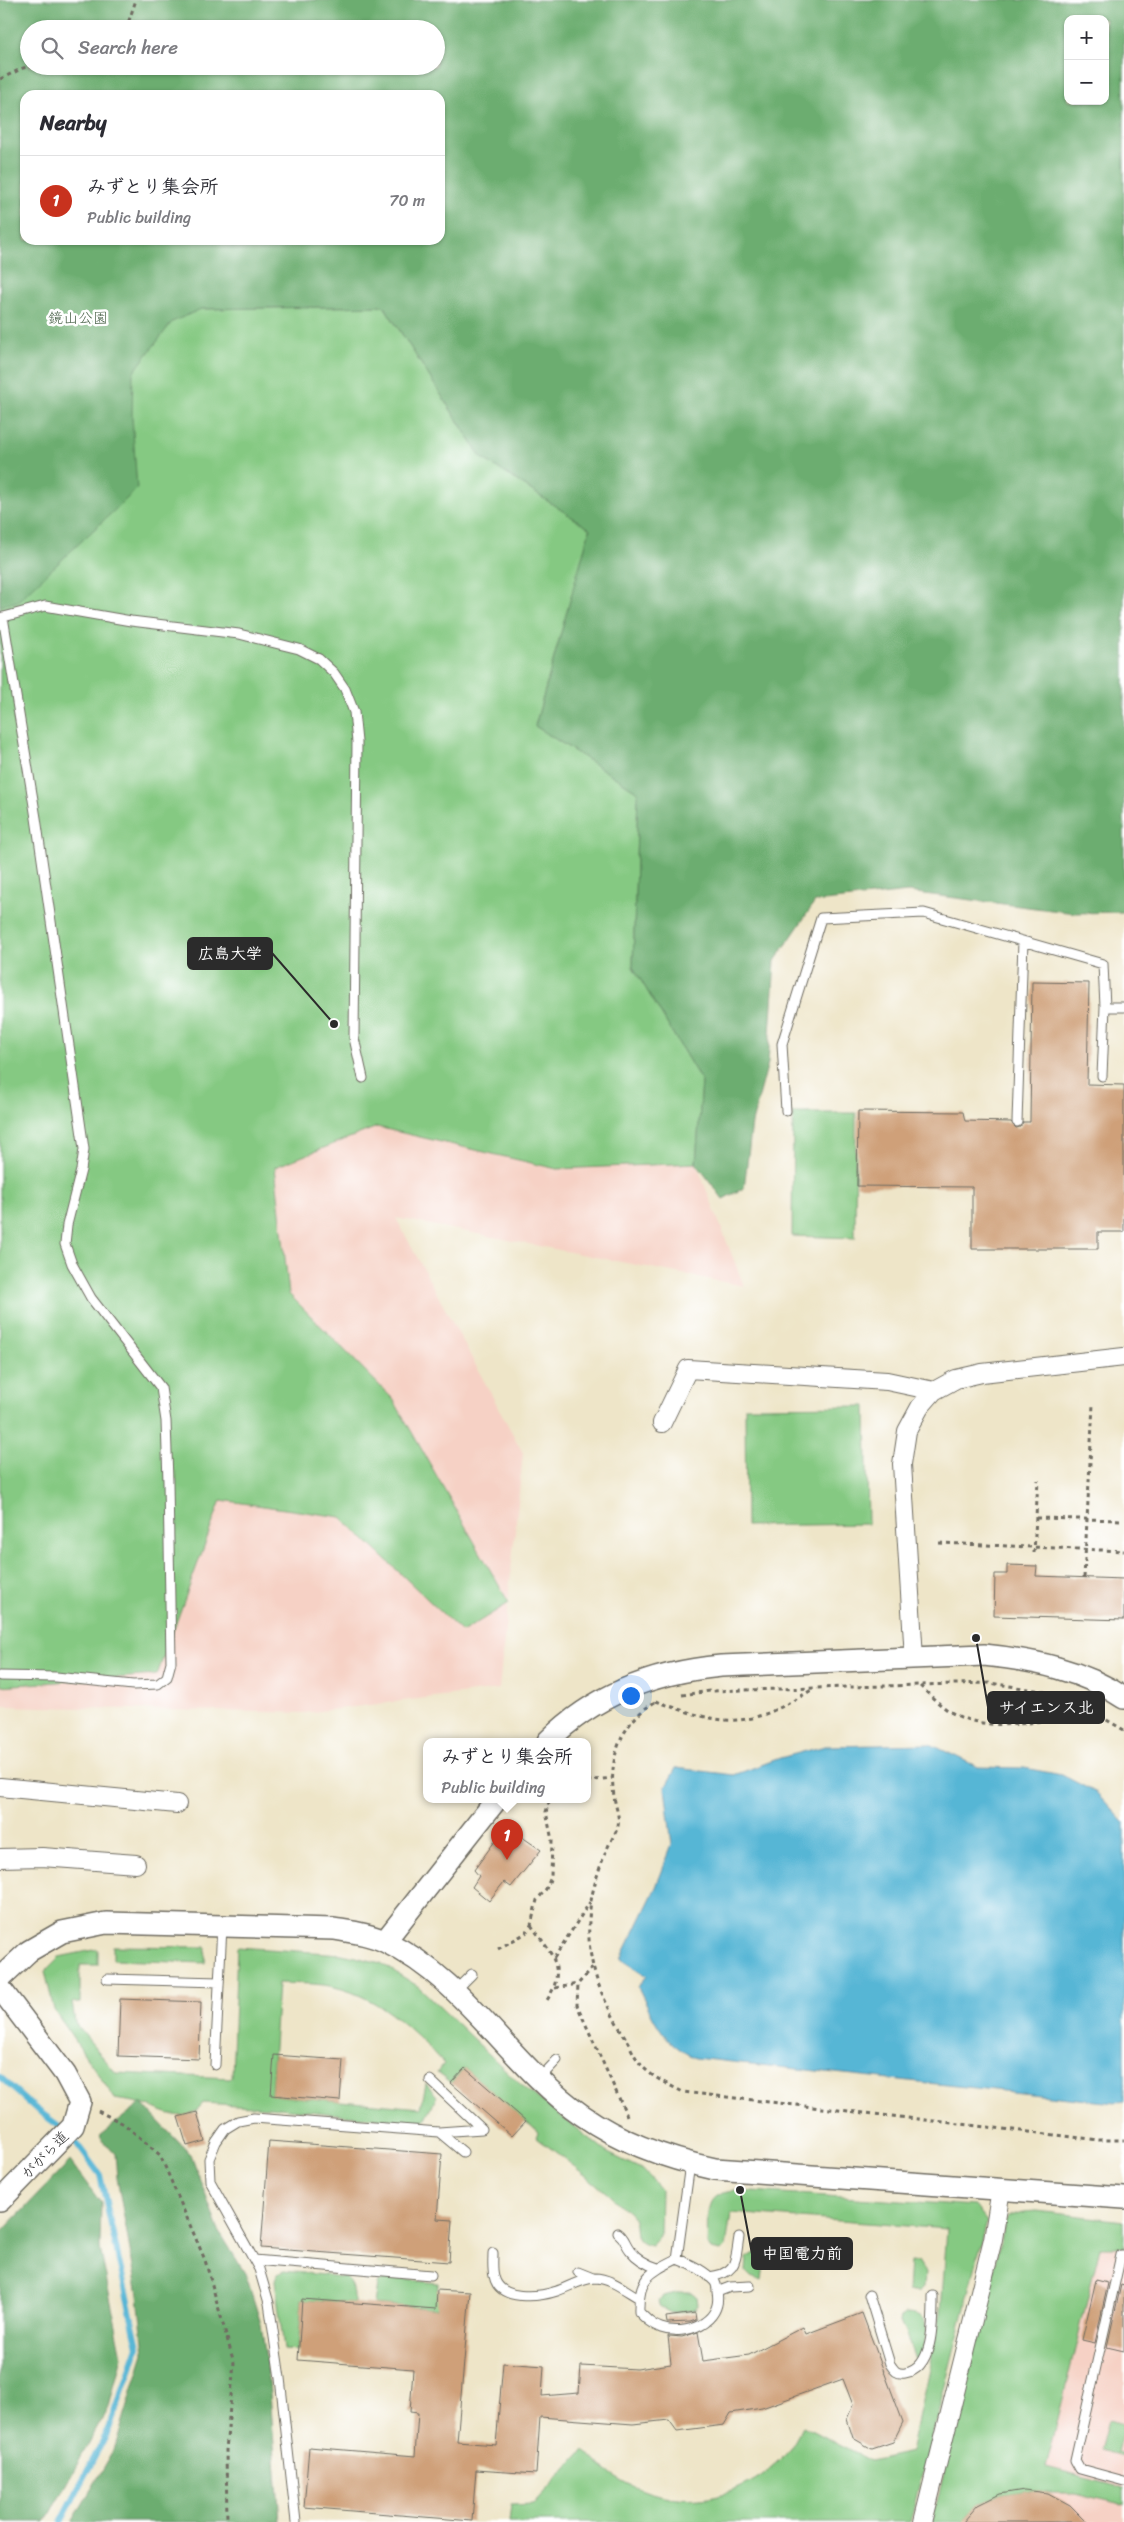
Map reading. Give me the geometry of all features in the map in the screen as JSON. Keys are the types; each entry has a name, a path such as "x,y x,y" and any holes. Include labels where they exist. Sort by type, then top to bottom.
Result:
{"street":[{"path":"914,1658 902,1464 903,1447 913,1416 934,1391 956,1379 982,1372 1124,1357"},
{"path":"662,1423 688,1370 887,1381 934,1391"},
{"path":"551,1738 561,1728 602,1700 655,1677 686,1670 984,1655 1022,1659 1078,1675 1105,1686 1124,1698"},
{"path":"0,1787 177,1804"},
{"path":"385,1942 494,1803"},
{"path":"0,1858 42,1857 136,1864"},
{"path":"0,1978 29,1951 62,1932 106,1923 334,1929 360,1933 385,1942 426,1965 455,1991 540,2078 581,2114 604,2128 672,2160 715,2169 1124,2198"},
{"path":"0,1988 65,2074 80,2102"},
{"name":"ががら道","path":"0,2201 67,2133 80,2102"},
{"path":"923,2522 993,2239 1001,2189"}],"lane":[{"path":"0,1676 56,1677 133,1685 158,1684 167,1677 171,1662 167,1447 161,1388 91,1298 72,1264 65,1244 67,1225 81,1170 84,1149 36,818 2,618 45,606 140,623 239,634 299,649 319,659 334,673 345,689 354,712 357,742 354,1038 363,1078"},
{"path":"786,1111 782,1044 821,918 924,913 1103,964 1105,1007 1102,1076"},
{"path":"1017,1122 1023,941"},
{"path":"1105,1007 1124,1007"},
{"path":"215,2065 222,1925"},
{"path":"455,1991 472,1974"},
{"path":"107,1979 220,1982"},
{"path":"540,2078 557,2060"},
{"path":"296,2522 280,2378 269,2303 259,2269 210,2181 209,2159 216,2142 225,2128 238,2121 254,2118 439,2132 482,2129 430,2080"},
{"path":"439,2132 463,2152"},
{"path":"678,2259 690,2164"},
{"path":"618,2233 624,2237 630,2250 647,2265 658,2268"},
{"path":"709,2277 724,2275 734,2266 739,2237"},
{"path":"493,2253 494,2277 498,2285 508,2293 529,2296 555,2292 593,2278"},
{"path":"1124,2255 1121,2256 1075,2460 1080,2470 1124,2481"},
{"path":"678,2259 703,2271 716,2282 719,2300 714,2315 697,2328 683,2331 662,2329 649,2322 639,2312 639,2298 643,2281 658,2268 678,2259"},
{"path":"254,2260 431,2275"},
{"path":"578,2272 616,2284 639,2298"},
{"path":"717,2292 730,2287 750,2286"},
{"path":"869,2295 890,2364 894,2370 900,2373 909,2372 920,2367 926,2358 933,2318 933,2296"}],"path":[{"path":"129,20 136,0"},
{"path":"0,79 20,69"},
{"path":"1084,1578 1093,1404"},
{"path":"1034,1553 1038,1480"},
{"path":"1036,1518 1124,1520"},
{"path":"939,1543 1124,1551"},
{"path":"680,1695 710,1691 990,1684 1024,1687 1042,1691 1091,1711 1124,1730"},
{"path":"919,1686 947,1710 964,1718 984,1723 1035,1722 1091,1711"},
{"path":"656,1701 708,1719 728,1721 750,1719 780,1709 814,1688"},
{"path":"664,1699 656,1701 645,1708 623,1735 616,1751 612,1766 612,1778 618,1827 602,1860 591,1900 592,1967 612,2015 642,2066 660,2081 684,2092 1099,2140 1124,2140"},
{"path":"591,1781 612,1778"},
{"path":"498,1949 526,1933 531,1925 537,1900 546,1889 551,1877 552,1840 546,1812 549,1803"},
{"path":"554,1958 591,1900"},
{"path":"531,1925 554,1958 557,1975 554,1988 546,2000"},
{"path":"592,1967 578,1984 577,2005 631,2124"},
{"path":"554,1988 578,1984"},
{"path":"80,2102 124,2124 160,2155 205,2260 234,2363 226,2450 227,2522"}],"shaded area":[{"path":"384,306 481,457 590,529 535,726 638,792 633,967 702,1082 696,1163 744,1286 396,1218 523,1453 499,1689 305,1713 0,1706 0,617 201,309"},
{"path":"1037,2211 1124,2221 1124,2522 927,2522 949,2453 1005,2221 1010,2216 1020,2212"}],"green space":[{"name":"鏡山公園","path":"0,0 20,20 20,75 28,75 26,90 20,90 20,245 38,245 201,309 384,306 481,457 590,529 535,726 638,792 633,967 702,1082 696,1163 557,1169 377,1127 275,1167 289,1294 393,1399 509,1603 462,1632 341,1517 221,1500 157,1675 0,1686"},
{"name":"鏡山公園","path":"0,0 1124,0 1124,912 1075,913 908,892 815,902 775,961 768,1063 752,1123 744,1188 723,1199 696,1163 702,1082 633,967 638,792 535,726 590,529 481,457 384,306 201,309 172,322 133,373 132,417 137,489 18,601 0,606"},
{"path":"793,1113 856,1113 855,1238 792,1236"},
{"path":"866,1406 868,1524 746,1526 745,1407"},
{"path":"113,1946 206,1947 205,1963 113,1960"},
{"path":"237,1947 342,1954 381,1963 419,1987 519,2083 606,2152 643,2170 661,2189 660,2236 651,2246 639,2241 635,2223 630,2214 596,2184 536,2137 538,2132 465,2068 451,2083 437,2072 444,2064 405,2025 376,2004 343,1989 318,1984 278,1983 271,2095 421,2108 426,2084 437,2096 425,2120 413,2122 269,2107 203,2103 190,2114 182,2116 139,2103 115,2099 54,2010 45,1971 59,1957 98,1949 98,1965 80,1965 80,2002 72,2002 75,2023 116,2073 232,2078"},
{"path":"141,2103 191,2155 218,2229 246,2275 261,2324 269,2381 280,2522 72,2522 114,2450 144,2353 138,2295 117,2178 115,2154 99,2136"},
{"path":"70,2161 101,2203 100,2248 122,2356 109,2407 45,2522 0,2522 0,2234"},
{"path":"737,2190 975,2206 987,2222 910,2522 509,2522 511,2505 533,2504 584,2449 603,2468 628,2484 651,2493 675,2498 698,2498 722,2494 744,2486 766,2473 788,2452 803,2426 870,2461 911,2452 941,2312 947,2229 731,2213 726,2247 721,2252 711,2250 707,2244 709,2206 717,2195"},
{"path":"1037,2211 1124,2221 1124,2247 1100,2247 1046,2468 1124,2488 1124,2505 1075,2493 1048,2493 1024,2490 1000,2494 978,2505 963,2522 932,2522 1005,2221 1016,2214"},
{"path":"758,2251 765,2252 762,2281 751,2277 746,2272 747,2258"},
{"path":"910,2261 918,2262 925,2273 924,2287 920,2291 908,2291"},
{"path":"284,2271 344,2277 352,2285 354,2303 302,2299 298,2350 284,2349 275,2280 277,2274"},
{"path":"390,2278 438,2283 437,2299 450,2310 374,2304 377,2284 382,2280"},
{"path":"691,2292 697,2297 698,2305 695,2310 670,2313 661,2307 659,2302 663,2296"},
{"path":"906,2313 918,2315 926,2326 924,2351 917,2361 900,2321 901,2316"},
{"path":"1108,2420 1124,2424 1117,2452 1124,2454 1124,2457 1100,2451"}],"water":[{"path":"930,1744 978,1767 1024,1768 1062,1775 1097,1793 1124,1822 1124,2101 1115,2103 695,2058 683,2052 666,2037 654,2019 638,1987 647,1976 621,1959 656,1887 672,1845 665,1788 676,1768 734,1775 780,1758 825,1746"}],"building":[{"path":"1032,982 1089,983 1087,1084 1124,1085 1124,1232 1098,1232 1098,1249 972,1249 972,1187 857,1186 858,1111 963,1112 965,1121 1011,1122 1016,1128 1020,1127 1023,1122 1030,1122"},
{"path":"1007,1565 1037,1566 1036,1576 1124,1579 1124,1620 994,1616 995,1574 1007,1574"},
{"path":"506,1826 541,1850 511,1887 504,1882 489,1901 472,1887 479,1876 474,1870"},
{"path":"120,1999 201,2002 199,2059 118,2056"},
{"path":"274,2055 343,2060 340,2101 271,2095"},
{"path":"465,2068 526,2121 512,2136 451,2083"},
{"path":"197,2112 205,2141 187,2146 178,2117"},
{"path":"269,2141 442,2154 437,2219 452,2220 449,2262 261,2248"},
{"path":"1096,2280 1108,2283 1095,2343 1082,2340"},
{"path":"1121,2285 1124,2286 1124,2351 1107,2347"},
{"path":"437,2290 470,2292 457,2442 496,2445 503,2363 544,2366 542,2396 579,2393 581,2366 637,2369 671,2364 668,2336 682,2337 698,2332 703,2361 749,2355 803,2327 806,2334 862,2313 903,2422 893,2442 872,2449 853,2438 847,2419 853,2405 843,2379 762,2408 731,2413 724,2425 677,2431 669,2420 633,2424 540,2417 536,2474 476,2470 472,2521 304,2507 309,2447 415,2456 418,2413 410,2412 413,2369 298,2360 302,2299 436,2309"},
{"path":"695,2313 696,2320 667,2323 666,2317"},
{"path":"1024,2490 1048,2493 1070,2505 1087,2522 963,2522 978,2505 1000,2494"}],"waterway":[{"path":"0,2077 36,2109 59,2126 77,2144 100,2175 138,2347 109,2429 61,2522"}],"place":[{"name":"広島大学","path":"334,1024"},
{"name":"サイエンス北","path":"976,1638"},
{"name":"みずとり集会所","path":"507,1860"},
{"name":"中国電力前","path":"740,2190"}]}
